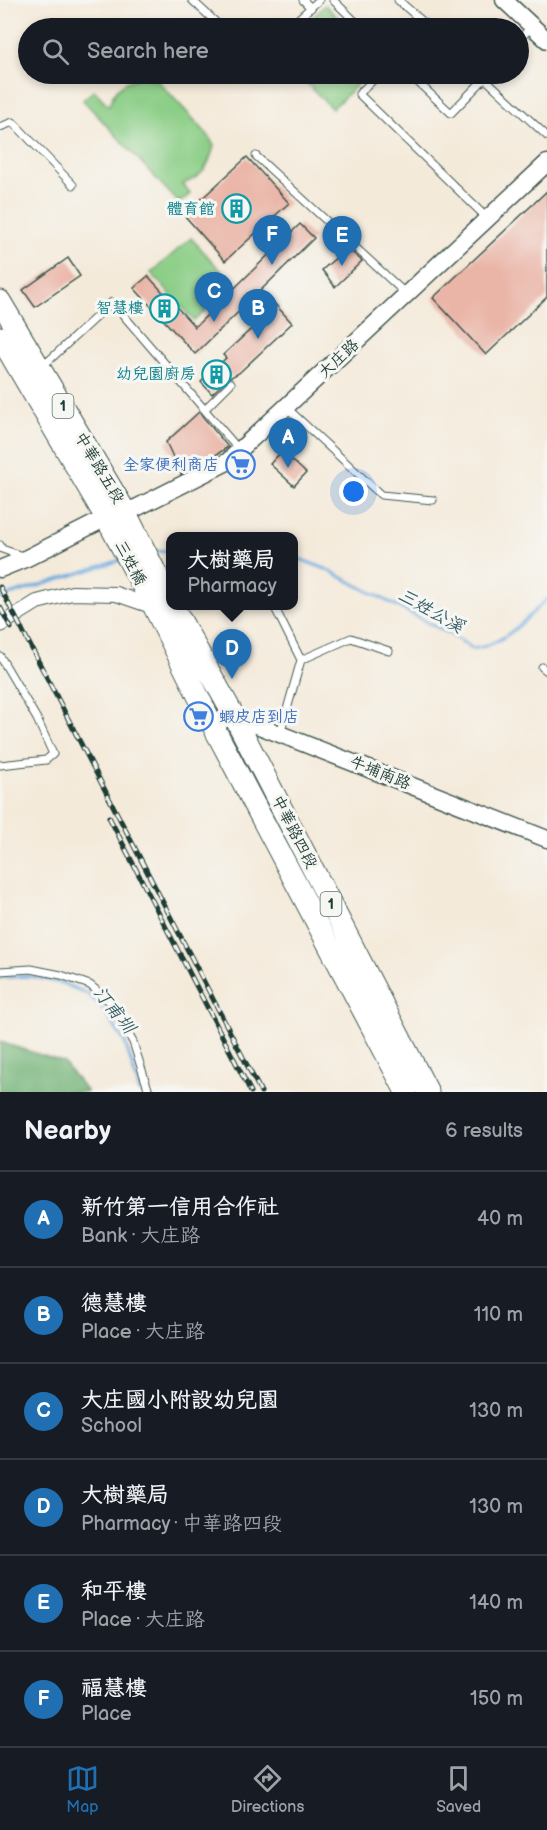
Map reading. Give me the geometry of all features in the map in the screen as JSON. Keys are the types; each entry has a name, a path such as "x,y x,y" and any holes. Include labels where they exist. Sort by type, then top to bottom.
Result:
{"main road":[{"name":"中華路五段","path":"0,301 40,369 115,515"},
{"name":"中華路五段","path":"0,337 115,515"},
{"name":"三姓橋","path":"115,515 166,600"},
{"name":"中華路四段","path":"170,610 212,724 406,1092"},
{"name":"中華路四段","path":"172,610 234,716 428,1092"}],"street":[{"path":"504,0 523,18"},
{"path":"529,23 547,40"},
{"name":"大庄路","path":"0,569 115,515 138,507 227,462 547,163"},
{"path":"0,625 37,602 72,593 116,594 166,602"},
{"path":"212,724 234,716"},
{"name":"牛埔南路","path":"234,716 547,839"}],"lane":[{"path":"192,0 211,18"},
{"path":"303,0 311,8"},
{"path":"300,18 319,0"},
{"path":"333,0 352,18"},
{"path":"398,0 419,18"},
{"path":"529,29 532,26"},
{"path":"369,84 359,94 488,219"},
{"path":"420,84 451,113 477,84"},
{"path":"494,84 547,136"},
{"path":"0,126 13,122 73,185"},
{"path":"256,156 407,295"},
{"path":"40,369 112,302 240,451"},
{"path":"205,409 231,383"},
{"path":"287,408 381,495 433,500"},
{"path":"0,545 2,549 27,558"},
{"path":"276,610 302,660 280,734"},
{"path":"302,660 351,638 389,651"},
{"path":"0,656 37,719 53,754 46,760 0,765"},
{"path":"0,971 31,969 61,975 90,986 109,1001 133,1042 149,1092"}],"green space":[{"path":"325,5 338,18 313,18"},
{"path":"125,84 161,84 208,135 214,146 204,170 196,178 183,184 190,194 179,203 83,100 94,90 109,106 114,94"},
{"path":"308,84 358,84 332,109"},
{"path":"191,238 234,285 194,321 151,273"},
{"path":"0,1042 63,1062 87,1092 0,1092"}],"building":[{"name":"體育館","path":"247,157 289,203 225,261 184,215"},
{"path":"547,191 547,297 486,355 433,298"},
{"path":"300,224 314,238 259,292 267,301 274,303 292,323 239,373 227,379 212,394 201,382 226,358 223,355 261,320 256,295 195,354 134,288 148,276 195,327"},
{"path":"347,248 362,261 335,287 322,270"},
{"path":"68,258 80,276 35,307 23,290"},
{"path":"199,412 228,447 181,474 166,442"},
{"path":"282,451 306,473 294,486 270,464"}],"waterway":[{"name":"三姓公溪","path":"154,552 166,550"},
{"name":"三姓公溪","path":"298,558 326,569 448,633 473,649 505,637 547,599"},
{"name":"三姓公溪","path":"0,598 121,560"},
{"name":"汀甫圳","path":"0,978 29,976 62,983 88,994 101,1007 125,1042 140,1092"}],"railway":[{"path":"0,587 261,1092"},
{"path":"0,607 11,628"},
{"path":"109,817 251,1092"}],"place":[{"name":"體育館","path":"236,209"},
{"name":"福慧樓","path":"272,265"},
{"name":"和平樓","path":"342,266"},
{"name":"智慧樓","path":"165,308"},
{"name":"大庄國小附設幼兒園","path":"214,322"},
{"name":"德慧樓","path":"258,339"},
{"name":"幼兒園廚房","path":"217,374"},
{"name":"全家便利商店","path":"240,465"},
{"name":"新竹第一信用合作社","path":"288,468"},
{"name":"大樹藥局","path":"232,679"},
{"name":"蝦皮店到店","path":"198,717"}]}
